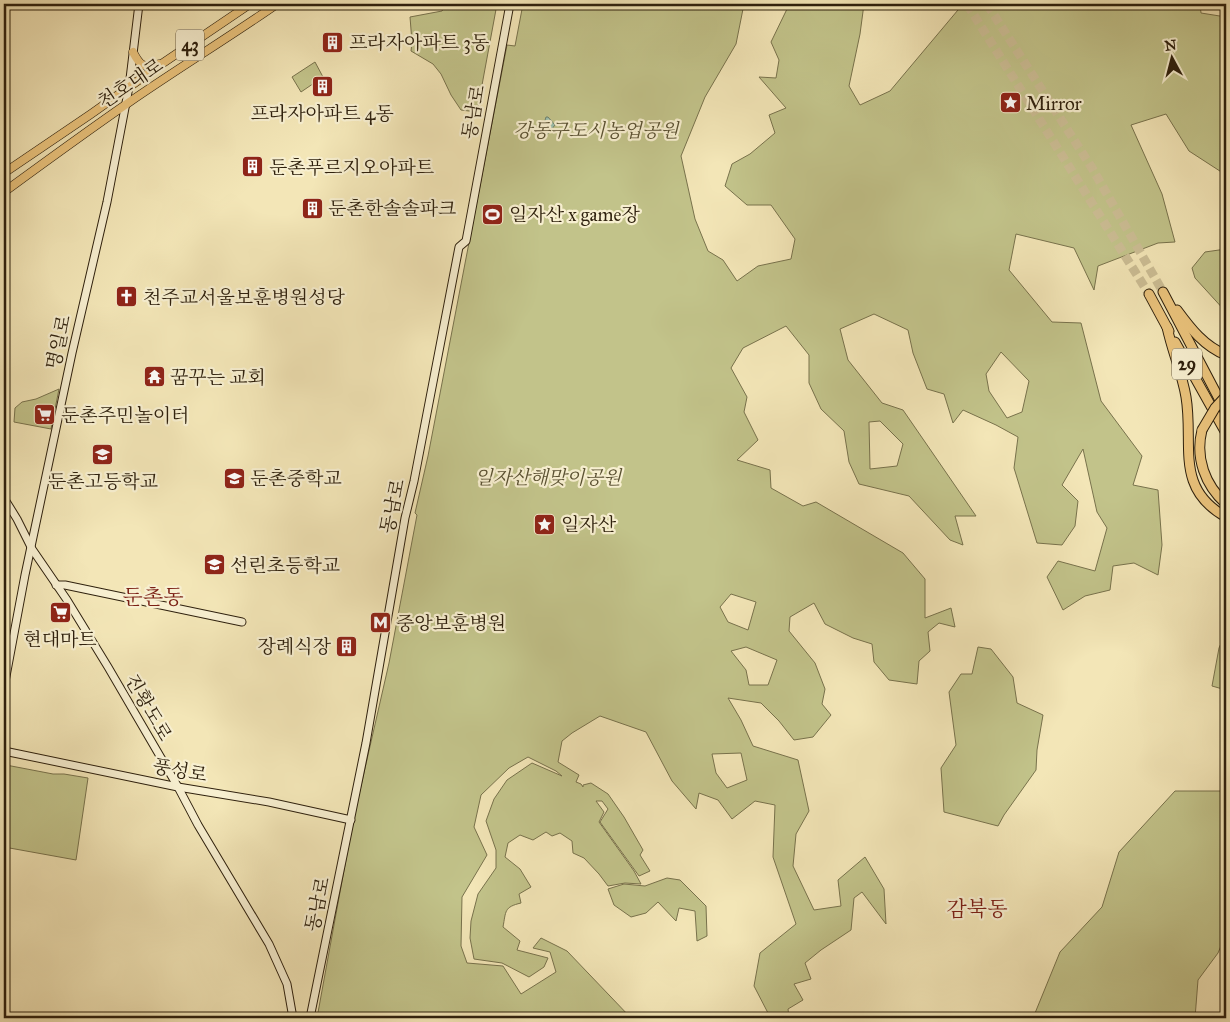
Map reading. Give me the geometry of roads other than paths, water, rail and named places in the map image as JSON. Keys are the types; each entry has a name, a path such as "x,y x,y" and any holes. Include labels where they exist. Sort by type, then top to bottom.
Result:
{"highway":[{"name":"29","path":"1226,354 1202,340 1190,328 1163,292 1226,412"},
{"name":"29","path":"1149,294 1226,433"},
{"path":"1167,327 1186,397 1191,474 1201,497 1226,517"},
{"path":"1226,396 1215,408 1202,430 1200,445 1204,473 1214,491 1226,504"}],"main road":[{"name":"천호대로","path":"4,173 250,4"},
{"name":"천호대로","path":"4,192 126,104 277,4"},
{"path":"133,52 140,64 151,66 163,63"}],"street":[{"name":"명일로","path":"4,687 72,353 107,202 129,87 139,4"},
{"name":"동남로","path":"310,1018 366,743 405,518 414,481 459,247 466,241 510,4"},
{"name":"진황도로","path":"4,498 32,549 67,600 178,786 268,944 288,984 293,1018"},
{"path":"56,585 65,585 242,622"},
{"path":"67,600 72,593 87,590"},
{"name":"풍성로","path":"4,751 192,789 269,802 351,820"},
{"path":"187,804 192,789"}],"tunnel":[{"path":"967,4 1149,294"},
{"path":"987,4 1092,168 1163,292"}],"place":[{"name":"프라자아파트 3동","path":"333,42"},
{"name":"프라자아파트 4동","path":"322,87"},
{"name":"Mirror","path":"1010,103"},
{"name":"둔촌푸르지오아파트","path":"253,167"},
{"name":"둔촌한솔솔파크","path":"312,208"},
{"name":"일자산 x game장","path":"493,214"},
{"name":"천주교서울보훈병원성당","path":"127,297"},
{"name":"꿈꾸는 교회","path":"154,377"},
{"name":"둔촌주민놀이터","path":"45,415"},
{"name":"둔촌고등학교","path":"103,455"},
{"name":"둔촌중학교","path":"234,478"},
{"name":"일자산","path":"545,524"},
{"name":"선린초등학교","path":"214,565"},
{"name":"현대마트","path":"60,613"},
{"name":"중앙보훈병원","path":"380,623"},
{"name":"장례식장","path":"347,646"}],"district":[{"name":"둔촌동","path":"153,597"},
{"name":"감북동","path":"977,909"}],"park label":[{"name":"강동구도시농업공원","path":"596,130"},
{"name":"일자산해맞이공원","path":"548,477"}]}
